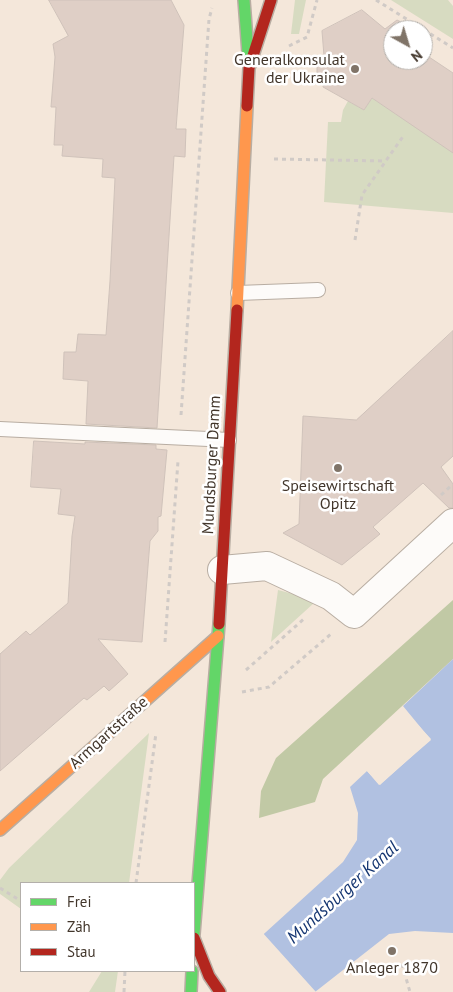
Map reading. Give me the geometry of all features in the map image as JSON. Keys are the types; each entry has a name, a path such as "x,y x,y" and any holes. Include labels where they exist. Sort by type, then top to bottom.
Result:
{"main road":[{"path":"244,0 249,68"},
{"name":"Mundsburger Damm","path":"195,921 218,636 246,159 249,68 271,0"},
{"name":"Armgartstraße","path":"0,830 218,636"},
{"path":"195,941 209,976 220,992"},
{"path":"191,992 192,972"}],"street":[{"path":"222,570 267,566 331,596 354,614 453,523"}],"lane":[{"path":"238,293 318,290"},
{"path":"0,429 230,440"},
{"path":"209,976 211,992"}],"path":[{"path":"376,0 453,48"},
{"path":"136,882 162,686 209,19"},
{"path":"355,240 362,195 404,135"},
{"path":"246,159 386,161"},
{"path":"269,688 354,614"},
{"path":"0,888 20,900"},
{"path":"402,964 410,992"},
{"path":"124,992 125,972"}],"green space":[{"path":"295,0 306,0 299,34 291,34"},
{"path":"391,0 448,0 453,6 453,39 433,26 433,20 423,20"},
{"path":"372,98 453,150 453,213 324,202 328,122 341,122 343,110 348,101 364,110"},
{"path":"278,590 297,595 314,603 271,642"},
{"path":"453,600 453,659 323,779 315,802 259,818 261,791 276,758"},
{"path":"149,733 129,882 20,882 20,908 0,894 0,880 9,868"},
{"path":"101,972 118,972 115,992 89,992"}],"water":[{"name":"Mundsburger Kanal","path":"453,659 453,933 415,931 389,934 315,992 200,992 343,862 357,840 358,813 350,787 367,771 379,785 431,740 403,706"}],"pier":[{"path":"418,725 431,739 380,785 367,771 368,769 380,782 428,739"},
{"path":"262,932 316,992 198,992 198,990"}],"building":[{"path":"49,0 171,0 184,25 176,129 186,129 185,157 174,156 157,428 86,424 88,381 63,379 64,352 76,352 78,334 106,335 115,178 102,177 103,159 62,156 63,145 54,145 56,107 51,107 55,57 53,44 68,36"},
{"path":"362,10 383,27 383,70 433,70 433,60 453,73 453,153 372,98 364,110 323,87 324,79 317,77 317,57 324,56 322,31"},
{"path":"453,331 453,456 441,467 453,484 453,508 449,508 423,483 373,527 380,534 342,565 283,533 299,524 303,416 356,420"},
{"path":"34,441 156,445 156,449 167,450 161,516 158,517 158,531 150,541 142,642 98,639 128,674 109,691 104,686 87,700 84,698 0,771 0,654 26,631 30,635 68,603 75,516 58,514 61,489 31,487"}],"traffic: fast":[{"path":"244,0 248,53"},
{"path":"195,922 219,624"},
{"path":"191,992 192,972"}],"traffic: slow":[{"path":"237,310 247,106"},
{"path":"0,830 218,636"}],"traffic: jam":[{"path":"247,106 249,68 271,0"},
{"path":"219,624 237,310"},
{"path":"195,941 209,976 220,992"}],"place":[{"name":"Generalkonsulat der Ukraine","path":"355,69"},
{"name":"Speisewirtschaft Opitz","path":"338,468"},
{"name":"Anleger 1870","path":"392,951"}]}
